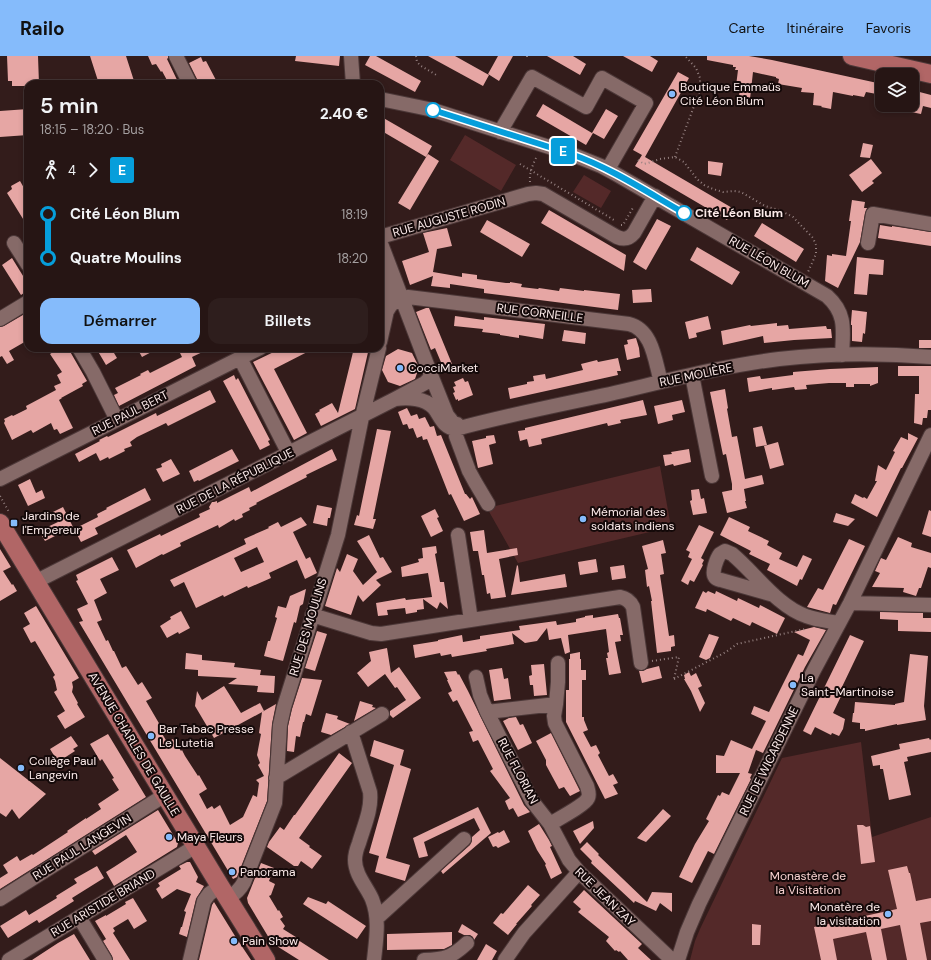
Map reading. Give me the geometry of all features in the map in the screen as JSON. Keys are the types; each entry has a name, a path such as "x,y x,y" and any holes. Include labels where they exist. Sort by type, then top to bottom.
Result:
{"main road":[{"path":"852,56 931,74"},
{"name":"AVENUE CHARLES DE GAULLE","path":"0,523 66,630 164,795 266,960"}],"street":[{"path":"176,56 188,80"},
{"path":"351,56 353,80"},
{"path":"894,65 931,69"},
{"path":"500,132 532,77 586,108 602,78 646,103 608,169"},
{"name":"RUE LÉON BLUM","path":"384,100 427,108 578,156 608,169 827,296 836,305 841,315 843,326 842,355"},
{"path":"532,193 543,194 617,237 624,239 634,233 650,193"},
{"name":"RUE AUGUSTE RODIN","path":"384,236 532,193"},
{"path":"868,243 873,214 931,224"},
{"path":"14,243 24,259"},
{"path":"384,252 447,415 450,420 459,426"},
{"path":"384,276 387,294 387,314"},
{"name":"RUE CORNEILLE","path":"401,298 408,297 634,325 642,331 649,342 661,382"},
{"path":"384,326 391,304 401,298"},
{"path":"0,319 24,304"},
{"path":"387,314 397,312 407,314"},
{"path":"81,352 117,420"},
{"name":"RUE PAUL BERT","path":"0,479 252,352"},
{"name":"RUE DES MOULINS","path":"190,960 204,901 209,894 224,892 237,893 240,889 273,809 276,797 280,725 284,706 338,535 362,417 378,352"},
{"name":"RUE MOLIÈRE","path":"459,426 692,375 778,360 842,355 895,354 931,356"},
{"path":"240,358 289,454"},
{"name":"RUE DE LA RÉPUBLIQUE","path":"36,582 362,417 425,383 431,375"},
{"path":"692,375 712,476"},
{"path":"396,399 412,398 424,402 434,409 444,424 449,428 459,426"},
{"path":"459,426 456,436 469,471 488,504"},
{"name":"RUE DE WICARDENNE","path":"678,960 687,932 702,897 814,670 833,622 850,603 931,435"},
{"path":"458,535 471,620"},
{"path":"774,595 798,613 808,617 833,622"},
{"path":"312,615 378,634 616,597 624,598 633,607 641,663"},
{"path":"850,603 931,605"},
{"path":"550,824 584,803 589,794 587,786 555,723 554,716 558,682 558,663"},
{"name":"RUE FLORIAN","path":"476,677 480,695 487,712 532,801 550,824"},
{"path":"487,712 556,704"},
{"path":"276,778 382,714"},
{"path":"351,732 370,792 370,806 355,857 357,871 372,899 377,918 374,960"},
{"name":"RUE PAUL LANGEVIN","path":"0,899 164,795"},
{"name":"RUE JEAN ZAY","path":"550,824 568,860 672,960"},
{"path":"377,918 464,839"},
{"name":"RUE ARISTIDE BRIAND","path":"9,960 196,846"},
{"path":"505,960 524,933 579,872"},
{"path":"79,917 105,960"},
{"path":"424,960 452,956 467,943"}],"path":[{"path":"416,56 417,62 421,66 438,76"},
{"path":"675,157 700,90 700,78 696,68 685,56"},
{"path":"532,193 530,186 531,171 542,145"},
{"path":"638,160 644,164 660,159 675,157 684,162 697,179 704,185 722,192 741,192 765,206 779,210 793,217 813,238 816,245 816,254 811,268 803,282"},
{"path":"520,164 623,225 650,193"},
{"path":"641,663 679,657 674,679 726,652 737,644 833,622"}],"green space":[{"path":"465,135 516,165 501,191 450,160"},
{"path":"584,175 611,191 601,208 573,192"},
{"path":"660,466 671,527 518,563 487,508"},
{"name":"Monastère de la Visitation","path":"861,742 872,837 931,817 931,960 690,960 700,929 782,758"}],"building":[{"path":"7,56 38,56 39,80 24,80 24,86 12,86 12,81 8,81"},
{"path":"90,56 126,56 134,80 98,80"},
{"path":"148,56 168,56 167,59 177,80 167,80 156,64 152,65"},
{"path":"296,56 340,56 339,66 295,61"},
{"path":"370,56 376,56 421,81 415,92 365,65"},
{"path":"428,56 455,56 489,75 483,86"},
{"path":"498,56 513,56 499,81 488,74"},
{"path":"547,56 573,56 586,64 580,75"},
{"path":"623,56 650,56 658,61 652,72"},
{"path":"707,56 749,56 772,60 875,82 875,94 866,92 864,97 833,92 831,109 813,105 814,93 801,92 802,88 778,84 779,79 776,77 753,72 750,99 739,97 740,86 736,86 738,70 735,70 736,67 733,67 733,65 707,60"},
{"path":"201,57 203,62 206,61 216,80 198,80 189,63"},
{"path":"678,72 689,78 645,157 734,209 727,220 635,166 642,155 633,150"},
{"path":"919,92 931,95 931,108 923,106 921,114 911,112 919,112"},
{"path":"543,104 592,133 606,109 618,116 604,139 593,133 586,145 536,116"},
{"path":"24,109 24,135 0,137 0,111"},
{"path":"384,118 432,146 426,157 384,132"},
{"path":"863,143 873,145 870,158 860,157"},
{"path":"428,154 439,161 410,210 398,203"},
{"path":"871,159 882,173 872,181 874,183 862,192 849,175"},
{"path":"708,161 723,163 721,176 708,174"},
{"path":"20,181 24,188 24,221 7,193 12,189 11,186"},
{"path":"852,200 865,202 864,208 867,208 860,242 838,288 825,281 827,255 832,256 832,254 846,256 851,221 849,221"},
{"path":"549,210 626,255 624,271 541,223"},
{"path":"657,219 671,226 646,270 633,262"},
{"path":"487,220 530,244 522,257 480,232"},
{"path":"762,223 804,249 796,262 754,236"},
{"path":"880,225 931,232 931,246 878,238"},
{"path":"447,228 452,246 437,249 433,272 462,277 462,273 477,275 477,279 506,283 510,282 522,284 521,287 538,289 559,291 560,288 620,294 618,310 484,293 484,289 450,284 450,288 431,286 433,276 410,285 402,261 429,252 423,233"},
{"path":"697,247 740,272 732,285 690,260"},
{"path":"857,257 884,260 883,275 869,274 867,295 854,294"},
{"path":"12,258 24,278 24,293 21,295 2,265"},
{"path":"651,289 652,302 633,303 632,290"},
{"path":"429,308 452,364 445,367 443,367 435,348 431,350 416,312"},
{"path":"852,310 867,312 865,334 863,333 862,342 852,341"},
{"path":"24,314 24,342 9,351 14,360 7,364 2,356 0,357 0,327"},
{"path":"455,316 484,320 484,317 545,324 543,339 519,335 519,338 482,332 483,329 454,326"},
{"path":"708,316 711,329 696,333 697,337 689,339 685,322"},
{"path":"777,323 777,326 788,325 789,329 826,326 827,329 831,329 832,338 764,343 763,336 723,345 721,331 750,325"},
{"path":"564,330 586,333 585,344 562,341"},
{"path":"636,338 640,357 627,360 624,345 628,344 627,340"},
{"path":"919,340 931,340 931,348 919,348"},
{"name":"CocciMarket","path":"398,349 412,353 419,367 415,379 400,386 388,382 382,370 386,356"},
{"path":"53,352 70,352 87,381 82,384 83,386 59,400 73,428 60,434 57,429 54,430 51,423 33,433 31,430 12,440 4,423 4,419 27,409 26,406 56,390 54,386 61,383 57,375 62,372 50,354"},
{"path":"98,352 113,352 117,358 106,365"},
{"path":"139,352 151,352 142,357"},
{"path":"203,352 192,357 196,366 119,406 114,395 118,393 115,388 148,370 150,373 182,357 180,353"},
{"path":"274,352 307,352 274,369 307,433 294,440 253,362"},
{"path":"353,352 368,352 355,409 321,426 315,414 332,403 338,413"},
{"path":"618,358 621,371 617,371 618,375 510,399 508,388 534,381 533,376 545,374 546,379 583,370 581,364 597,360 598,362"},
{"path":"898,366 931,366 931,410 928,410 927,418 923,418 922,425 914,423 915,394 919,394 919,376 898,376"},
{"path":"878,367 878,383 870,386 870,384 854,384 854,387 846,387 846,383 829,383 806,385 807,389 795,390 794,387 772,390 772,388 749,392 747,378 760,376 761,379 793,375 793,372"},
{"path":"234,375 236,380 238,378 270,440 268,441 270,445 260,450 223,381"},
{"path":"463,378 465,382 468,381 473,395 458,401 453,393 455,392 453,387 456,386 454,382"},
{"path":"725,389 732,437 737,436 745,479 762,475 764,484 744,489 747,508 727,513 722,492 732,490 732,484 726,454 723,455 710,392"},
{"path":"210,390 216,402 168,426 166,423 137,437 130,442 132,446 124,449 125,451 109,459 108,457 100,461 96,453 79,462 75,454 100,441 99,440 156,413 157,416"},
{"path":"643,400 647,415 620,420 621,423 608,426 607,423 541,439 542,444 529,447 527,439 520,441 518,431 525,430 525,428"},
{"path":"682,400 685,412 672,415 673,420 658,424 654,406"},
{"path":"407,408 411,416 417,414 419,419 425,417 430,427 434,426 437,436 441,435 465,494 470,499 472,497 480,514 464,521 451,494 449,495 427,439 423,440 422,436 417,438 413,428 409,429 407,424 403,425 398,412"},
{"path":"762,426 767,445 756,447 753,428"},
{"path":"377,429 391,431 373,519 376,519 373,529 354,525 357,515 359,516"},
{"path":"908,433 918,438 901,468 877,517 851,503 855,494 867,499 877,481 875,481 878,465 886,470 895,452 893,451 901,437 908,440"},
{"path":"494,435 496,443 489,445 493,464 478,468 472,441"},
{"path":"778,442 784,465 770,469 764,446"},
{"path":"232,449 239,461 199,481 194,482 189,471"},
{"path":"332,449 337,460 306,475 307,477 256,503 257,504 249,508 250,510 242,514 243,517 235,521 234,519 219,528 218,525 180,543 181,546 136,568 127,550 160,534 161,536 200,517 199,514 210,509 209,507 212,502 217,501 217,503 249,487 251,492"},
{"path":"689,449 691,462 674,466 673,464 665,466 663,455"},
{"path":"171,459 180,474 163,482 156,469 162,467 161,464"},
{"path":"30,479 36,493 42,490 45,498 28,506 18,485"},
{"path":"145,488 151,500 95,528 98,534 81,542 74,529 98,517 97,514 107,509 106,508"},
{"path":"699,489 701,499 704,498 707,513 693,515 690,501 692,500 691,490"},
{"path":"317,505 332,508 327,526 313,523"},
{"path":"63,507 73,527 45,541 39,531 58,522 53,512"},
{"path":"435,509 443,531 431,537 421,516"},
{"path":"929,510 931,511 931,537 922,534"},
{"path":"836,513 855,519 848,526 833,522"},
{"path":"301,517 307,525 293,532 306,559 310,557 317,573 305,579 297,560 269,573 271,578 248,588 247,586 224,597 223,595 196,608 184,582 174,587 170,580 246,544 244,539 269,528 268,527 278,522 281,527","holes":["257,547 264,562 241,572 234,558"]},
{"path":"729,517 750,527 748,531 769,541 767,545 782,553 779,559 797,567 803,555 812,559 802,580 800,579 797,586 767,570 770,564 749,554 751,551 720,535"},
{"path":"699,525 714,532 701,558 704,560 703,565 694,582 690,580 688,585 681,581 692,559 688,557 690,552 686,550"},
{"path":"484,530 487,553 517,548 518,555 499,559 506,597 491,599 490,593 487,594 478,551 473,551 470,532"},
{"path":"369,535 380,558 383,557 392,572 376,580 381,585 363,602 358,595 351,615 325,606 337,568 340,572 347,554 358,559 353,571 363,585 377,572 357,541"},
{"path":"898,537 912,543 911,547 931,553 931,568 928,567 921,588 919,588 916,596 903,592 904,588 872,587 880,573 875,571 881,558 886,560"},
{"path":"849,539 865,546 836,605 833,604 830,613 807,607 818,588 823,590"},
{"path":"663,540 666,553 661,554 664,574 660,575 669,636 674,635 675,646 671,647 671,651 657,653 652,601 649,586 647,587 645,570 648,569 642,546"},
{"path":"436,546 437,553 435,554 440,582 444,582 448,609 440,602 437,609 423,599 424,609 417,610 417,612 406,614 405,608 387,610 388,615 378,616 376,603 405,598 406,600 432,597 428,573 402,577 401,567 419,562 418,559 423,558 422,548"},
{"path":"0,549 11,567 3,571 17,591 0,601"},
{"path":"112,557 119,570 100,579 107,593 94,600 102,620 97,622 122,668 126,666 138,685 142,682 152,698 146,701 160,725 158,727 167,742 173,739 181,751 182,750 198,776 199,775 207,789 199,794 207,809 212,806 214,809 220,805 230,825 243,817 253,795 257,797 259,783 256,780 264,776 258,765 260,763 257,755 261,734 259,733 262,712 276,704 272,724 267,801 237,877 233,879 79,622 83,621 77,609 88,604 76,581 78,580 76,575"},
{"path":"596,559 598,572 580,575 578,562"},
{"path":"517,565 520,582 565,574 567,587 511,595"},
{"path":"624,565 626,578 612,580 610,567"},
{"path":"306,589 303,604 300,606 296,623 294,622 283,661 264,656 277,618 275,617 278,606 286,608 290,596"},
{"path":"703,591 706,593 708,591 715,594 716,591 737,601 738,598 759,608 760,605 785,618 777,634 752,622 750,626 733,618 731,621 707,609 706,612 695,608"},
{"path":"36,606 79,678 72,682 72,692 85,717 65,729 57,716 65,711 54,692 57,690 53,677 55,675 35,641 31,643 23,628 30,624 24,613"},
{"path":"181,611 190,628 167,638 160,626 171,619 170,617"},
{"path":"880,612 923,613 923,618 931,618 931,632 898,631 898,620 880,619"},
{"path":"618,614 623,635 620,635 621,641 615,642 621,673 609,675 606,658 608,658 607,653 609,652 606,629 568,635 570,652 565,654 561,638 549,640 547,628 537,641 525,643 512,633 514,644 486,649 487,651 452,657 451,654 441,656 440,653 415,658 413,645 462,635 463,642 480,639 480,636 520,630 519,626 556,621 557,625 576,622 576,619 585,616 593,615 593,618"},
{"path":"814,627 826,630 805,667 763,753 756,750 748,773 752,774 751,779 714,854 708,851 692,883 679,877 695,844 709,821 706,819 718,795 720,796 722,792 729,795 740,773 716,773 716,755 724,756 731,740 752,749 766,721 751,714 754,706 769,712 798,654 803,656 810,640 794,632"},
{"path":"317,631 327,634 315,671 305,668"},
{"path":"709,634 719,637 710,658 706,660 699,657"},
{"path":"850,635 864,641 841,689 844,690 833,713 845,719 843,729 839,736 832,733 831,735 815,727 811,735 803,731"},
{"path":"387,648 391,673 399,667 421,698 393,718 390,715 390,711 406,700 397,687 395,688 385,674 368,687 357,673 371,661 369,652"},
{"path":"580,652 581,670 586,670 586,680 582,680 582,717 584,717 588,730 583,732 591,747 596,745 600,753 598,755 609,776 613,774 618,783 613,785 618,794 605,799 566,722 566,690 569,690 570,654"},
{"path":"186,653 202,655 202,660 235,663 234,667 261,670 260,675 275,676 274,693 257,692 258,686 228,684 237,678 198,676 198,670 185,669"},
{"path":"910,654 928,656 924,706 926,720 897,724 865,731 865,729 860,729 860,723 852,722 855,702 895,705 904,702"},
{"path":"544,664 547,695 534,696 533,685 530,685 529,676 532,675 531,665"},
{"path":"659,666 662,678 642,683 639,671"},
{"path":"502,668 504,679 508,678 511,699 494,701 489,670"},
{"path":"456,671 468,691 524,805 530,812 518,817 513,808 509,810 505,801 510,798 490,771 493,769 478,740 473,742 469,732 473,731 457,700 453,702 448,693 452,691 444,672"},
{"path":"689,672 691,676 696,673 702,686 698,688 705,703 700,712 684,679 684,675"},
{"path":"302,678 322,680 311,716 306,714 300,737 296,736 294,752 287,751 288,726"},
{"path":"224,686 241,713 260,703 264,711 214,738 195,706 197,691 202,700"},
{"path":"360,701 373,705 372,707 376,708 354,721"},
{"path":"326,713 338,716 337,719 350,724 331,735 321,732"},
{"path":"516,717 520,725 523,724 532,743 518,750 503,721"},
{"path":"551,733 580,791 570,796 564,787 559,789 546,765 546,760 536,741"},
{"path":"108,734 146,797 0,889 0,878 8,873 3,865 17,856 20,861 32,854 33,855 101,809 98,804 119,790 112,779 114,778 102,759 100,761 90,744"},
{"path":"71,736 78,746 73,749 75,751 58,762 50,749"},
{"path":"929,738 930,740 931,739 931,752 907,757 908,761 904,762 911,795 889,800 883,769 880,769 880,765 873,766 871,756 900,749 899,744"},
{"path":"374,740 404,750 400,765 411,769 386,858 410,865 405,881 375,872 379,856 369,853 394,765 370,756"},
{"path":"339,753 352,763 299,838 322,856 312,869 301,861 298,866 294,866 267,847 280,827 284,830"},
{"path":"0,758 46,794 19,819 12,809 6,817 0,813"},
{"path":"478,807 491,833 443,874 441,871 470,845 472,837 480,830 474,818 424,842 428,856 419,858 413,838"},
{"path":"663,809 671,816 646,842 637,838"},
{"path":"158,810 178,843 177,847 114,886 106,872 137,852 126,835 95,855 92,851"},
{"path":"593,821 594,828 580,844 573,831"},
{"path":"539,824 552,846 550,847 562,873 551,879 545,865 546,864 528,831"},
{"path":"857,825 863,825 866,827 870,826 875,862 861,864"},
{"path":"504,830 510,842 498,848 496,846 493,847 488,837"},
{"path":"587,842 599,854 598,855 647,902 652,892 672,893 672,912 660,903 656,911 635,901 634,903 591,863 592,861 580,849"},
{"path":"190,862 198,877 196,882 204,886 196,899 187,937 179,934 186,912 184,911 191,894 177,889 162,899 156,889 160,886 158,883 181,869 179,866"},
{"path":"261,863 274,868 269,881 275,884 271,895 269,896 283,917 280,919 285,926 283,929 329,960 299,960 272,943 248,903 247,898"},
{"path":"97,866 104,878 72,898 74,901 39,923 37,920 8,938 0,926 26,910 29,915 57,898 56,896 77,883 74,879"},
{"name":"Monatère de la visitation","path":"907,866 916,901 931,898 931,921 920,923 927,960 907,960 900,925 881,929 887,960 872,960 866,932 833,939 837,960 821,960 814,927 897,909 888,870"},
{"path":"528,885 540,895 508,935 493,923 501,913 503,914"},
{"path":"584,890 642,944 638,948 651,960 628,960 620,951 615,951 606,941 609,937 578,912 581,909 573,902"},
{"path":"308,897 326,904 328,901 366,926 357,939 303,904"},
{"path":"133,898 147,921 134,929 128,919 113,928 115,931 113,933 130,960 113,960 103,941 106,939 95,921 126,904 125,902"},
{"path":"214,902 235,936 251,960 199,960"},
{"path":"462,924 478,934 474,940 470,935 464,935 458,932"},
{"path":"752,924 761,925 760,945 752,945"},
{"path":"452,932 452,945 444,949 387,950 387,934"},
{"path":"74,934 90,960 32,960 58,943"},
{"path":"486,944 497,951 492,960 477,960"}],"bus line":[{"name":"E","path":"433,110 571,154 601,166 684,213"}],"place":[{"name":"Boutique Emmaüs Cité Léon Blum","path":"672,94"},
{"name":"Cité Léon Blum","path":"684,213"},
{"name":"CocciMarket","path":"400,368"},
{"name":"Mémorial des soldats indiens","path":"583,519"},
{"name":"Jardins de l'Empereur","path":"14,523"},
{"name":"La Saint-Martinoise","path":"793,685"},
{"name":"Bar Tabac Presse Le Lutetia","path":"151,736"},
{"name":"Collège Paul Langevin","path":"21,768"},
{"name":"Maya Fleurs","path":"169,837"},
{"name":"Panorama","path":"232,872"},
{"name":"Monatère de la visitation","path":"888,914"},
{"name":"Pain Show","path":"234,941"}]}
